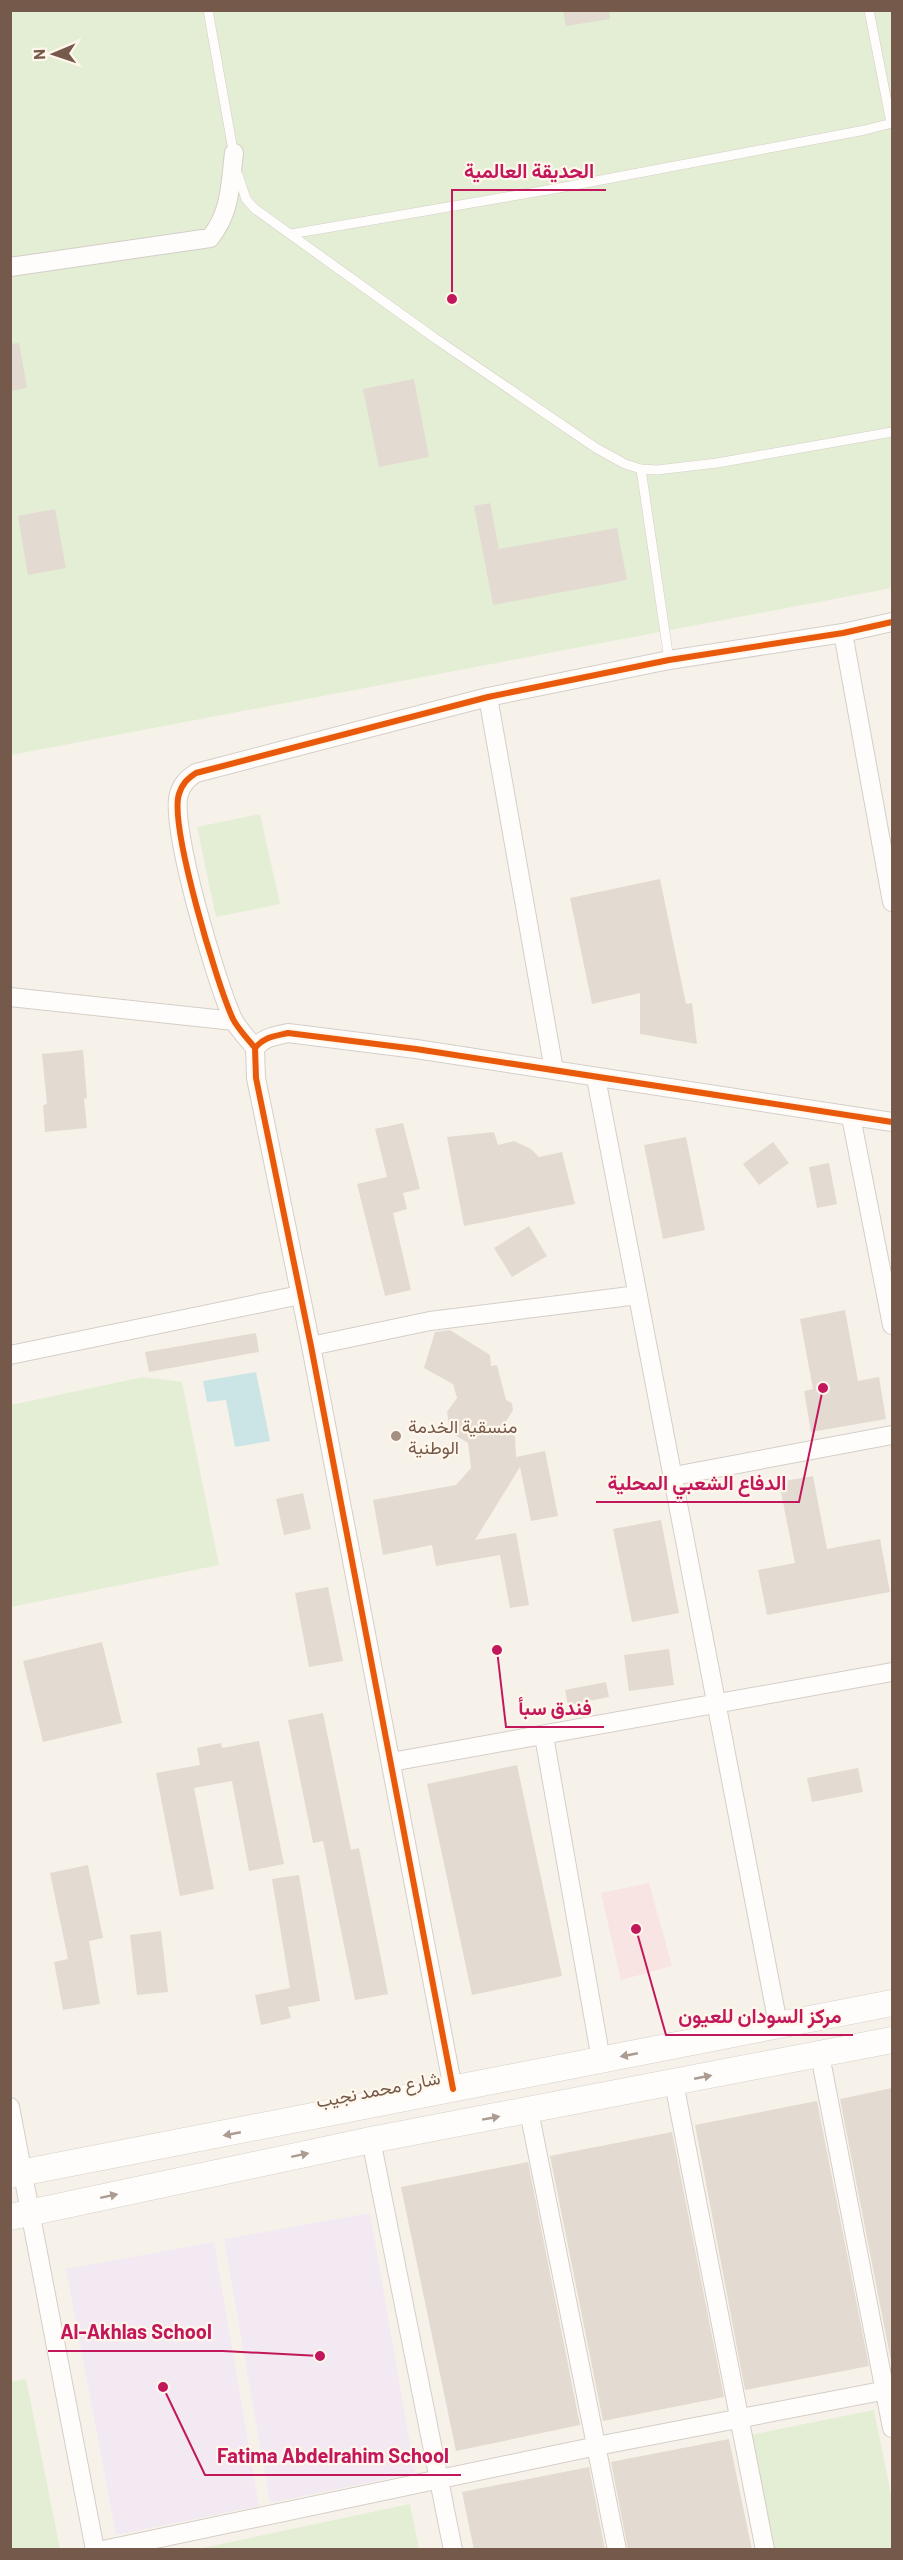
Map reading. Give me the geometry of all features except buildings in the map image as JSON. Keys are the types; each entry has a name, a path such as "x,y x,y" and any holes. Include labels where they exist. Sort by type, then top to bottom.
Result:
{"main road":[{"name":"شارع محمد نجيب","path":"17,2173 892,2003"},
{"path":"21,2215 371,2140 892,2040"},
{"path":"67,2164 59,2170 55,2184 64,2202 74,2204"}],"street":[{"path":"10,267 210,238 222,223 228,201 234,153"},
{"path":"453,2089 311,1346 256,1078 255,1048 234,1021 206,939 177,813 178,795 184,782 196,773 488,697 669,660 843,633 892,622"},
{"path":"843,633 892,902"},
{"path":"488,697 554,1070"},
{"path":"10,997 234,1021"},
{"path":"255,1048 261,1041 271,1036 288,1033 554,1070 892,1122"},
{"path":"596,1078 719,1704 778,2024"},
{"path":"851,1117 892,1325"},
{"path":"10,1355 300,1295"},
{"path":"311,1346 430,1321 638,1295"},
{"path":"674,1476 892,1435"},
{"path":"391,1762 892,1672"},
{"path":"543,1736 601,2060"},
{"path":"820,2055 889,2390 892,2428"},
{"path":"674,2083 765,2550"},
{"path":"10,2107 21,2215 95,2550"},
{"path":"529,2111 616,2550"},
{"path":"371,2140 453,2550"},
{"path":"103,2550 597,2446 889,2390"}],"lane":[{"path":"208,10 240,186 246,199 436,339 596,448 625,464 641,469 717,463 892,432"},
{"path":"291,234 559,188 892,123 869,10"},
{"path":"641,469 669,660"}],"shaded area":[{"path":"649,1883 672,1966 621,1980 601,1893"},
{"path":"370,2213 415,2473 270,2503 224,2239"},
{"path":"214,2242 259,2506 116,2535 66,2269"}],"green space":[{"path":"11,11 892,11 892,588 11,755"},
{"path":"260,814 280,904 216,917 197,827"},
{"path":"143,1377 182,1382 219,1565 11,1607 11,1405"},
{"path":"26,2379 60,2549 11,2549 11,2382"},
{"path":"874,2410 892,2499 892,2549 774,2549 750,2435"},
{"path":"410,2504 419,2549 198,2549"}],"water":[{"path":"256,1372 270,1441 235,1447 226,1400 207,1402 203,1381"}],"cycle path":[{"path":"255,1048 235,1023 226,1001 206,941 187,870 178,811 179,794 190,777 196,773 488,697 669,660 843,633 892,622"},
{"path":"453,2089 311,1346 256,1078 255,1048 266,1039 288,1033 416,1049 892,1122"}],"place":[{"name":"الحديقة العالمية","path":"452,299"},
{"name":"الدفاع الشعبي المحلية","path":"823,1388"},
{"name":"منسقية الخدمة الوطنية","path":"396,1436"},
{"name":"فندق سبأ","path":"497,1650"},
{"name":"مركز السودان للعيون","path":"636,1929"},
{"name":"Al-Akhlas School","path":"320,2356"},
{"name":"Fatima Abdelrahim School","path":"163,2387"}]}
